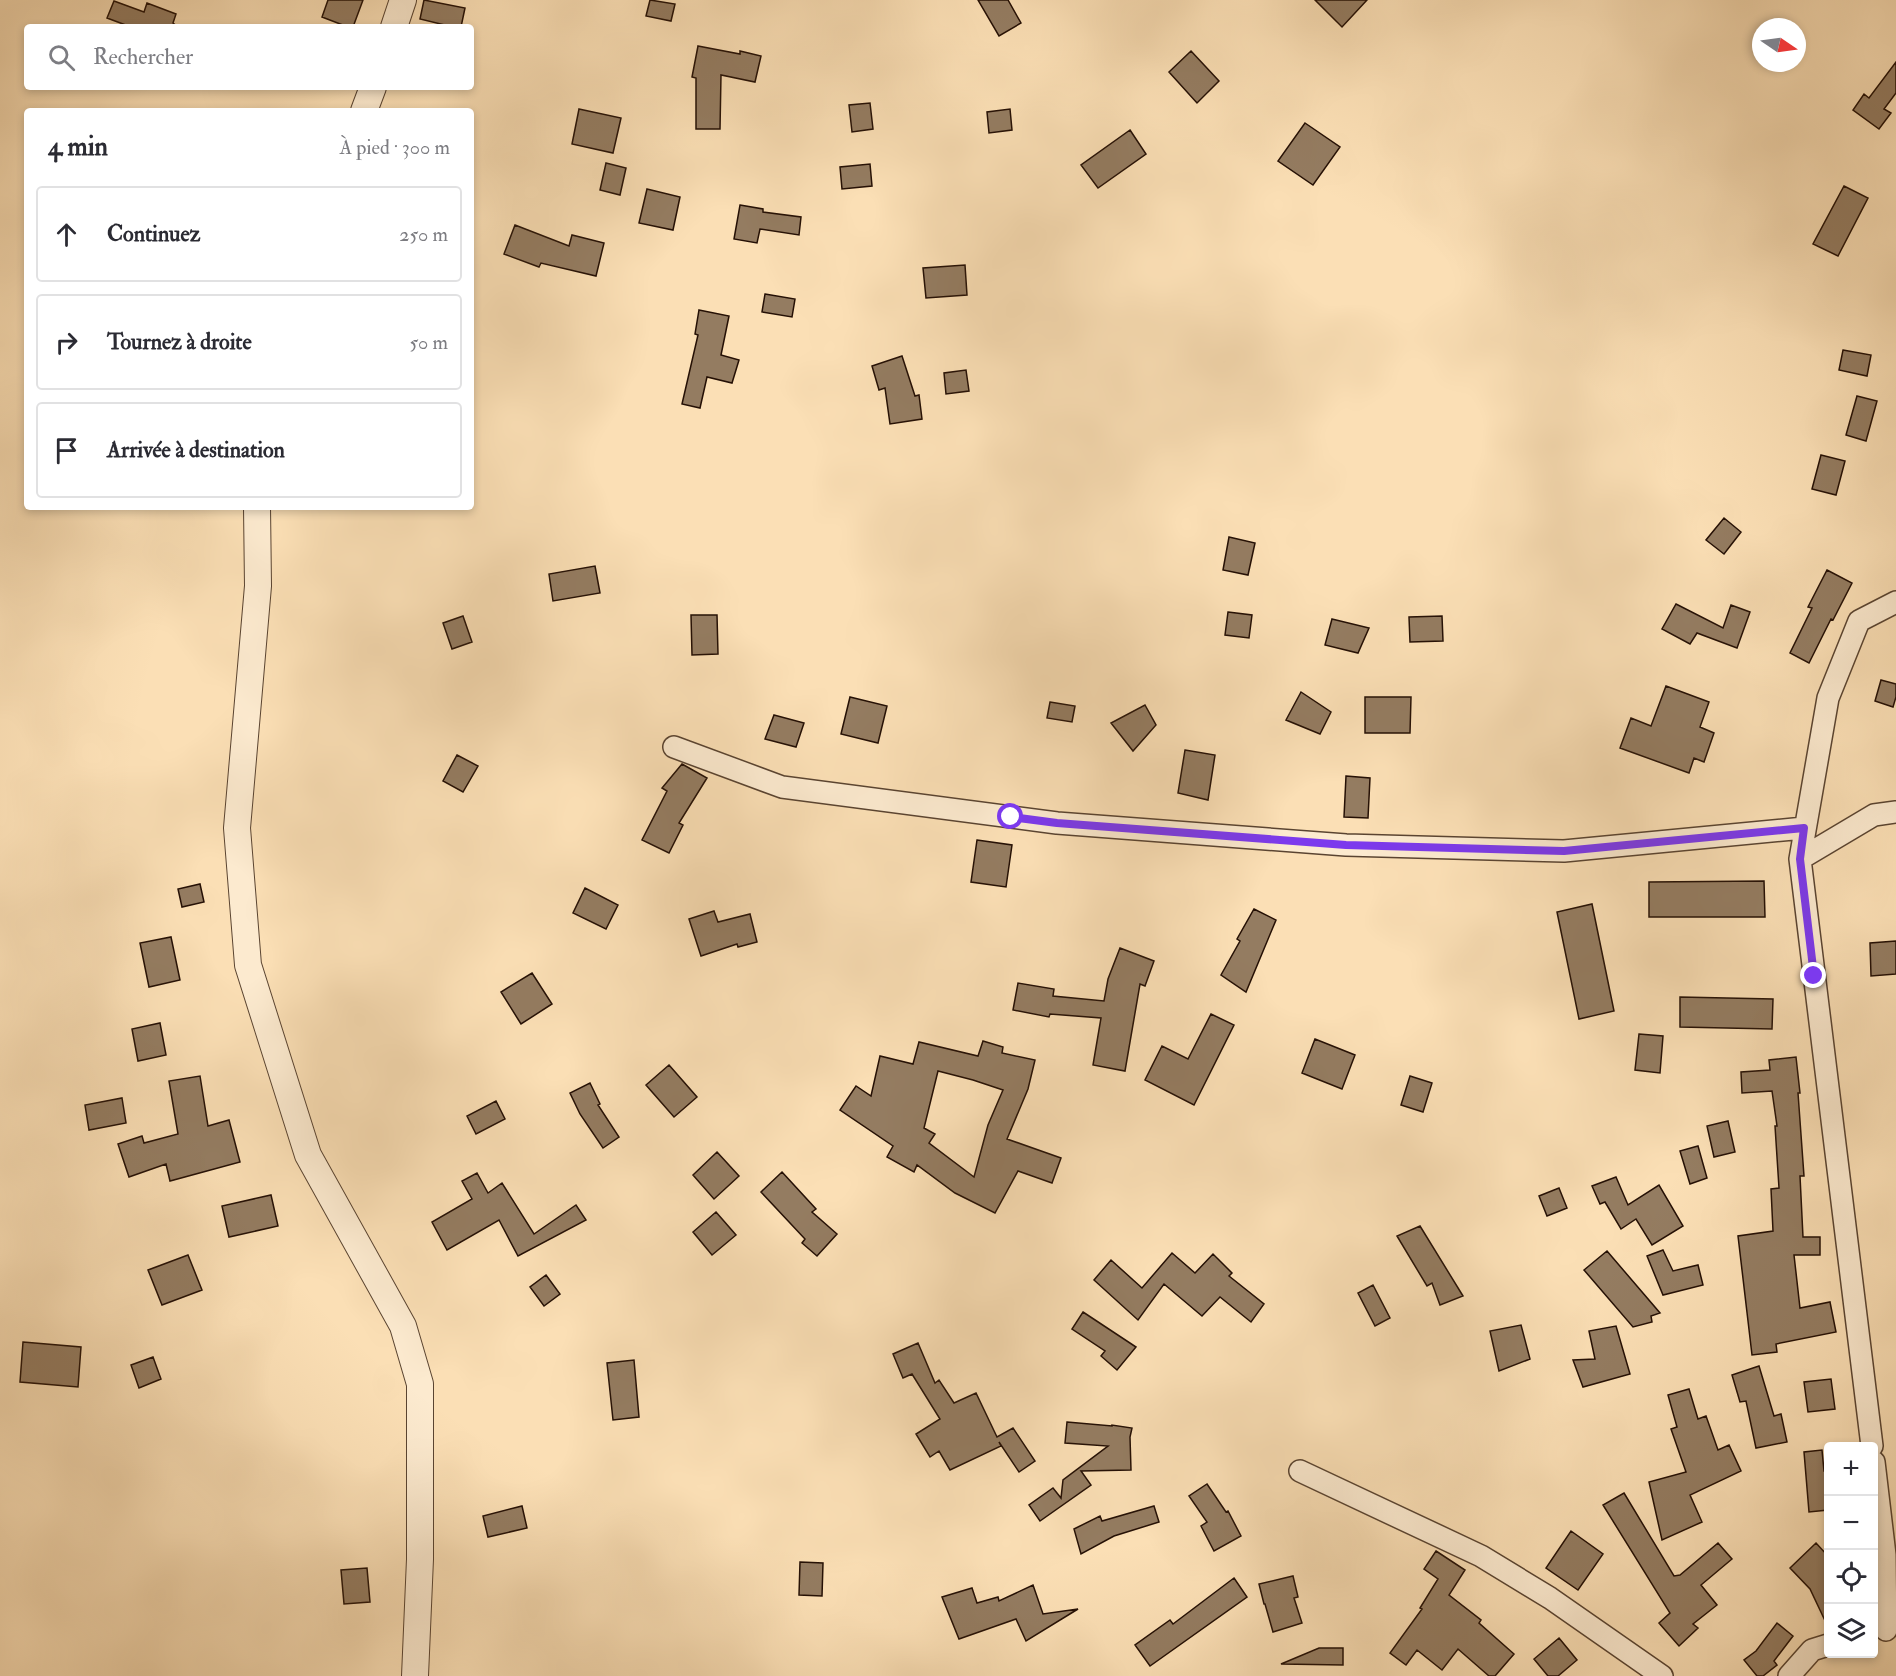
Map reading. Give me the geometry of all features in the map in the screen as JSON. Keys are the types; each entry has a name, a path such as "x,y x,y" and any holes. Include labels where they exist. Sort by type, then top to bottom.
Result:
{"street":[{"path":"395,24 403,0"},
{"path":"365,108 372,90"},
{"path":"257,510 258,586 237,828 248,965 308,1155 403,1326 420,1384 420,1559 415,1676"},
{"path":"1872,1442 1800,859 1828,698 1859,621 1896,602"},
{"path":"674,747 782,787 1057,823 1346,845 1564,851 1804,828"},
{"path":"1800,859 1874,815 1896,812"},
{"path":"1300,1471 1481,1556 1550,1598 1662,1676"},
{"path":"1878,1496 1885,1555 1885,1630"},
{"path":"1789,1676 1812,1650 1824,1646"}],"building":[{"path":"328,0 363,0 354,24 340,24 322,17"},
{"path":"424,0 465,8 462,24 441,24 420,19"},
{"path":"650,0 675,4 671,21 646,16"},
{"path":"978,0 1008,0 1021,23 999,36"},
{"path":"1315,0 1367,0 1342,27"},
{"path":"114,1 144,12 147,3 176,14 174,24 123,24 107,18"},
{"path":"698,46 761,56 755,82 721,75 720,129 696,129 696,78 692,77"},
{"path":"1191,51 1219,81 1197,103 1169,72"},
{"path":"1896,62 1896,93 1884,109 1891,113 1879,129 1853,110 1864,94 1869,98"},
{"path":"870,103 873,129 852,132 849,105"},
{"path":"579,109 621,118 613,153 572,144"},
{"path":"1010,109 1012,130 989,133 987,112"},
{"path":"1305,123 1340,147 1313,185 1278,161"},
{"path":"1130,130 1146,154 1098,188 1081,165"},
{"path":"606,163 626,168 620,195 600,190"},
{"path":"870,164 872,186 842,189 840,167"},
{"path":"1844,186 1868,198 1838,256 1813,244"},
{"path":"647,189 680,197 673,230 639,223"},
{"path":"740,205 763,209 763,212 801,217 799,235 760,229 757,243 734,239"},
{"path":"515,225 569,246 572,235 604,243 596,276 541,263 539,267 504,254"},
{"path":"965,265 967,295 926,298 923,268"},
{"path":"765,294 795,299 792,317 762,312"},
{"path":"699,310 729,316 721,355 739,360 732,383 707,377 700,408 682,404 698,335 695,334"},
{"path":"1843,350 1871,355 1867,376 1839,370"},
{"path":"902,356 915,396 919,395 922,419 890,424 885,388 879,390 872,366"},
{"path":"966,370 969,391 946,394 944,373"},
{"path":"1857,396 1877,401 1866,441 1846,435"},
{"path":"1821,455 1845,461 1836,495 1812,489"},
{"path":"1724,518 1741,532 1724,554 1706,540"},
{"path":"1229,537 1255,543 1248,575 1223,570"},
{"path":"595,566 600,593 553,601 549,574"},
{"path":"1827,570 1852,583 1809,663 1790,653 1812,608 1808,607"},
{"path":"1676,604 1723,628 1731,605 1750,612 1737,648 1697,633 1690,644 1662,629"},
{"path":"1228,612 1252,615 1249,638 1225,635"},
{"path":"691,615 717,615 718,654 692,655"},
{"path":"463,616 472,642 452,649 443,623"},
{"path":"1442,616 1443,641 1410,642 1409,617"},
{"path":"1332,619 1369,628 1358,653 1325,645"},
{"path":"1881,680 1896,684 1893,707 1875,701"},
{"path":"1666,686 1709,702 1700,727 1714,733 1704,762 1694,758 1689,773 1620,748 1631,718 1651,726"},
{"path":"1301,692 1331,712 1320,734 1286,720"},
{"path":"850,697 887,706 878,743 841,734"},
{"path":"1365,697 1411,697 1410,733 1365,733"},
{"path":"1050,702 1075,706 1072,722 1047,718"},
{"path":"1145,705 1156,725 1133,751 1111,723"},
{"path":"774,715 804,723 796,747 765,739"},
{"path":"1185,750 1215,755 1208,800 1178,793"},
{"path":"457,755 478,766 463,792 443,781"},
{"path":"682,764 707,778 679,823 683,825 669,853 642,840 667,791 662,788"},
{"path":"1346,776 1370,778 1368,818 1344,817"},
{"path":"977,840 1012,845 1006,887 971,882"},
{"path":"1764,881 1765,917 1649,917 1649,882"},
{"path":"200,884 204,902 182,907 178,889"},
{"path":"585,888 618,905 606,929 573,913"},
{"path":"1592,904 1614,1011 1579,1019 1557,912"},
{"path":"1254,909 1276,920 1246,992 1221,975"},
{"path":"714,911 718,922 750,914 757,942 738,947 737,944 701,956 689,919"},
{"path":"171,937 180,980 149,987 140,943"},
{"path":"1896,941 1896,974 1871,976 1870,943"},
{"path":"1120,948 1154,961 1145,986 1140,984 1125,1071 1093,1065 1101,1018 1050,1014 1049,1017 1013,1010 1018,983 1054,989 1053,996 1104,1001 1108,979"},
{"path":"532,973 552,1004 521,1024 501,992"},
{"path":"1680,997 1773,999 1772,1029 1680,1027"},
{"path":"1211,1014 1234,1025 1194,1105 1145,1080 1162,1046 1188,1059"},
{"path":"160,1023 166,1055 138,1061 132,1029"},
{"path":"1639,1034 1663,1036 1660,1073 1635,1070"},
{"path":"1315,1039 1355,1055 1342,1089 1302,1073"},
{"path":"983,1041 1003,1047 1002,1053 1035,1060 1028,1089 1007,1139 1061,1158 1052,1183 1018,1171 995,1213 955,1193 917,1165 914,1172 887,1157 893,1146 840,1110 856,1086 871,1096 880,1056 913,1064 919,1042 978,1056","holes":["938,1071 1003,1090 988,1125 974,1177 929,1143 935,1134 924,1128"]},
{"path":"1796,1057 1804,1176 1800,1176 1803,1237 1820,1237 1820,1255 1794,1255 1800,1308 1830,1302 1836,1332 1776,1344 1777,1352 1752,1355 1738,1236 1773,1231 1771,1189 1779,1188 1775,1126 1777,1126 1772,1091 1742,1093 1741,1072 1770,1070 1769,1060"},
{"path":"669,1065 697,1097 674,1117 646,1085"},
{"path":"200,1076 208,1126 229,1120 240,1162 170,1181 166,1164 129,1177 118,1144 142,1136 144,1143 178,1134 169,1081"},
{"path":"1410,1076 1432,1083 1423,1112 1401,1105"},
{"path":"590,1083 600,1104 598,1105 619,1137 603,1148 580,1114 570,1093"},
{"path":"122,1098 126,1123 89,1130 85,1105"},
{"path":"496,1101 505,1119 476,1134 467,1116"},
{"path":"1728,1121 1735,1152 1714,1157 1707,1126"},
{"path":"1698,1146 1707,1178 1690,1184 1680,1151"},
{"path":"717,1152 739,1176 714,1199 693,1175"},
{"path":"782,1172 816,1209 812,1212 837,1234 817,1256 802,1243 805,1239 761,1192"},
{"path":"477,1173 488,1193 502,1183 534,1234 576,1205 586,1220 518,1256 499,1220 447,1250 432,1222 472,1199 462,1181"},
{"path":"1616,1177 1628,1205 1659,1185 1683,1226 1652,1245 1636,1219 1621,1229 1605,1202 1600,1204 1592,1186"},
{"path":"1559,1188 1567,1208 1547,1216 1539,1196"},
{"path":"271,1195 278,1226 229,1237 222,1206"},
{"path":"716,1212 736,1235 712,1255 693,1232"},
{"path":"1420,1226 1463,1296 1440,1305 1432,1283 1427,1286 1397,1236"},
{"path":"1663,1250 1673,1271 1698,1265 1703,1285 1663,1295 1647,1256"},
{"path":"1607,1251 1660,1313 1651,1316 1652,1322 1633,1327 1584,1270"},
{"path":"1172,1253 1195,1273 1213,1254 1232,1273 1229,1276 1264,1304 1251,1322 1220,1297 1202,1316 1164,1284 1138,1320 1094,1280 1111,1260 1142,1288"},
{"path":"188,1255 202,1290 162,1305 148,1270"},
{"path":"546,1275 560,1294 544,1306 530,1287"},
{"path":"1373,1285 1390,1318 1375,1326 1358,1293"},
{"path":"1083,1312 1136,1347 1117,1370 1101,1356 1105,1351 1072,1329"},
{"path":"1521,1325 1530,1359 1499,1371 1490,1331"},
{"path":"1616,1326 1630,1374 1583,1387 1573,1360 1595,1359 1589,1331"},
{"path":"23,1342 81,1347 78,1387 20,1382"},
{"path":"918,1343 935,1383 939,1380 954,1403 976,1393 997,1437 1013,1428 1035,1461 1019,1472 999,1442 1001,1446 950,1470 939,1451 930,1457 916,1434 940,1419 912,1374 903,1378 893,1354"},
{"path":"153,1357 161,1379 139,1388 131,1365"},
{"path":"634,1360 639,1417 613,1420 607,1363"},
{"path":"1759,1366 1774,1416 1781,1414 1787,1442 1756,1448 1746,1401 1740,1402 1732,1375"},
{"path":"1831,1379 1835,1409 1808,1412 1804,1382"},
{"path":"1689,1389 1698,1419 1706,1416 1718,1450 1729,1445 1741,1471 1690,1495 1702,1522 1662,1540 1649,1482 1686,1472 1671,1429 1677,1427 1668,1395"},
{"path":"1067,1422 1132,1428 1131,1470 1081,1471 1091,1485 1040,1521 1029,1505 1053,1488 1061,1498 1063,1480 1108,1446 1065,1443"},
{"path":"1822,1450 1824,1510 1809,1512 1804,1452"},
{"path":"1207,1484 1226,1512 1228,1511 1241,1536 1214,1551 1201,1526 1207,1522 1189,1496"},
{"path":"1624,1493 1674,1576 1680,1575 1718,1543 1732,1559 1701,1585 1717,1605 1693,1624 1698,1628 1679,1646 1659,1623 1670,1613 1603,1505"},
{"path":"522,1506 527,1528 488,1537 483,1516"},
{"path":"1154,1506 1159,1522 1114,1536 1081,1554 1074,1529 1100,1516 1102,1521"},
{"path":"1571,1531 1603,1554 1578,1590 1546,1568"},
{"path":"1816,1543 1824,1552 1824,1619 1810,1589 1790,1568"},
{"path":"1436,1551 1465,1570 1449,1595 1481,1620 1479,1623 1514,1654 1495,1676 1489,1676 1458,1649 1442,1670 1417,1650 1406,1665 1390,1653 1422,1609 1420,1608 1438,1579 1424,1569"},
{"path":"800,1562 823,1563 822,1596 799,1595"},
{"path":"367,1568 370,1602 344,1604 341,1570"},
{"path":"1293,1576 1298,1597 1294,1598 1302,1623 1273,1632 1259,1584"},
{"path":"1234,1578 1247,1597 1150,1666 1135,1645 1170,1620 1173,1624"},
{"path":"1033,1585 1043,1614 1078,1609 1026,1641 1016,1619 959,1639 942,1597 972,1588 977,1603 998,1597 999,1601"},
{"path":"1777,1623 1793,1636 1774,1661 1777,1665 1763,1676 1757,1676 1744,1660 1756,1651"},
{"path":"1559,1638 1577,1660 1558,1676 1548,1676 1534,1659"},
{"path":"1319,1648 1343,1648 1343,1665 1281,1664"}],"route":[{"path":"1011,817 1057,823 1346,845 1564,851 1804,828 1800,859 1814,976"}]}
